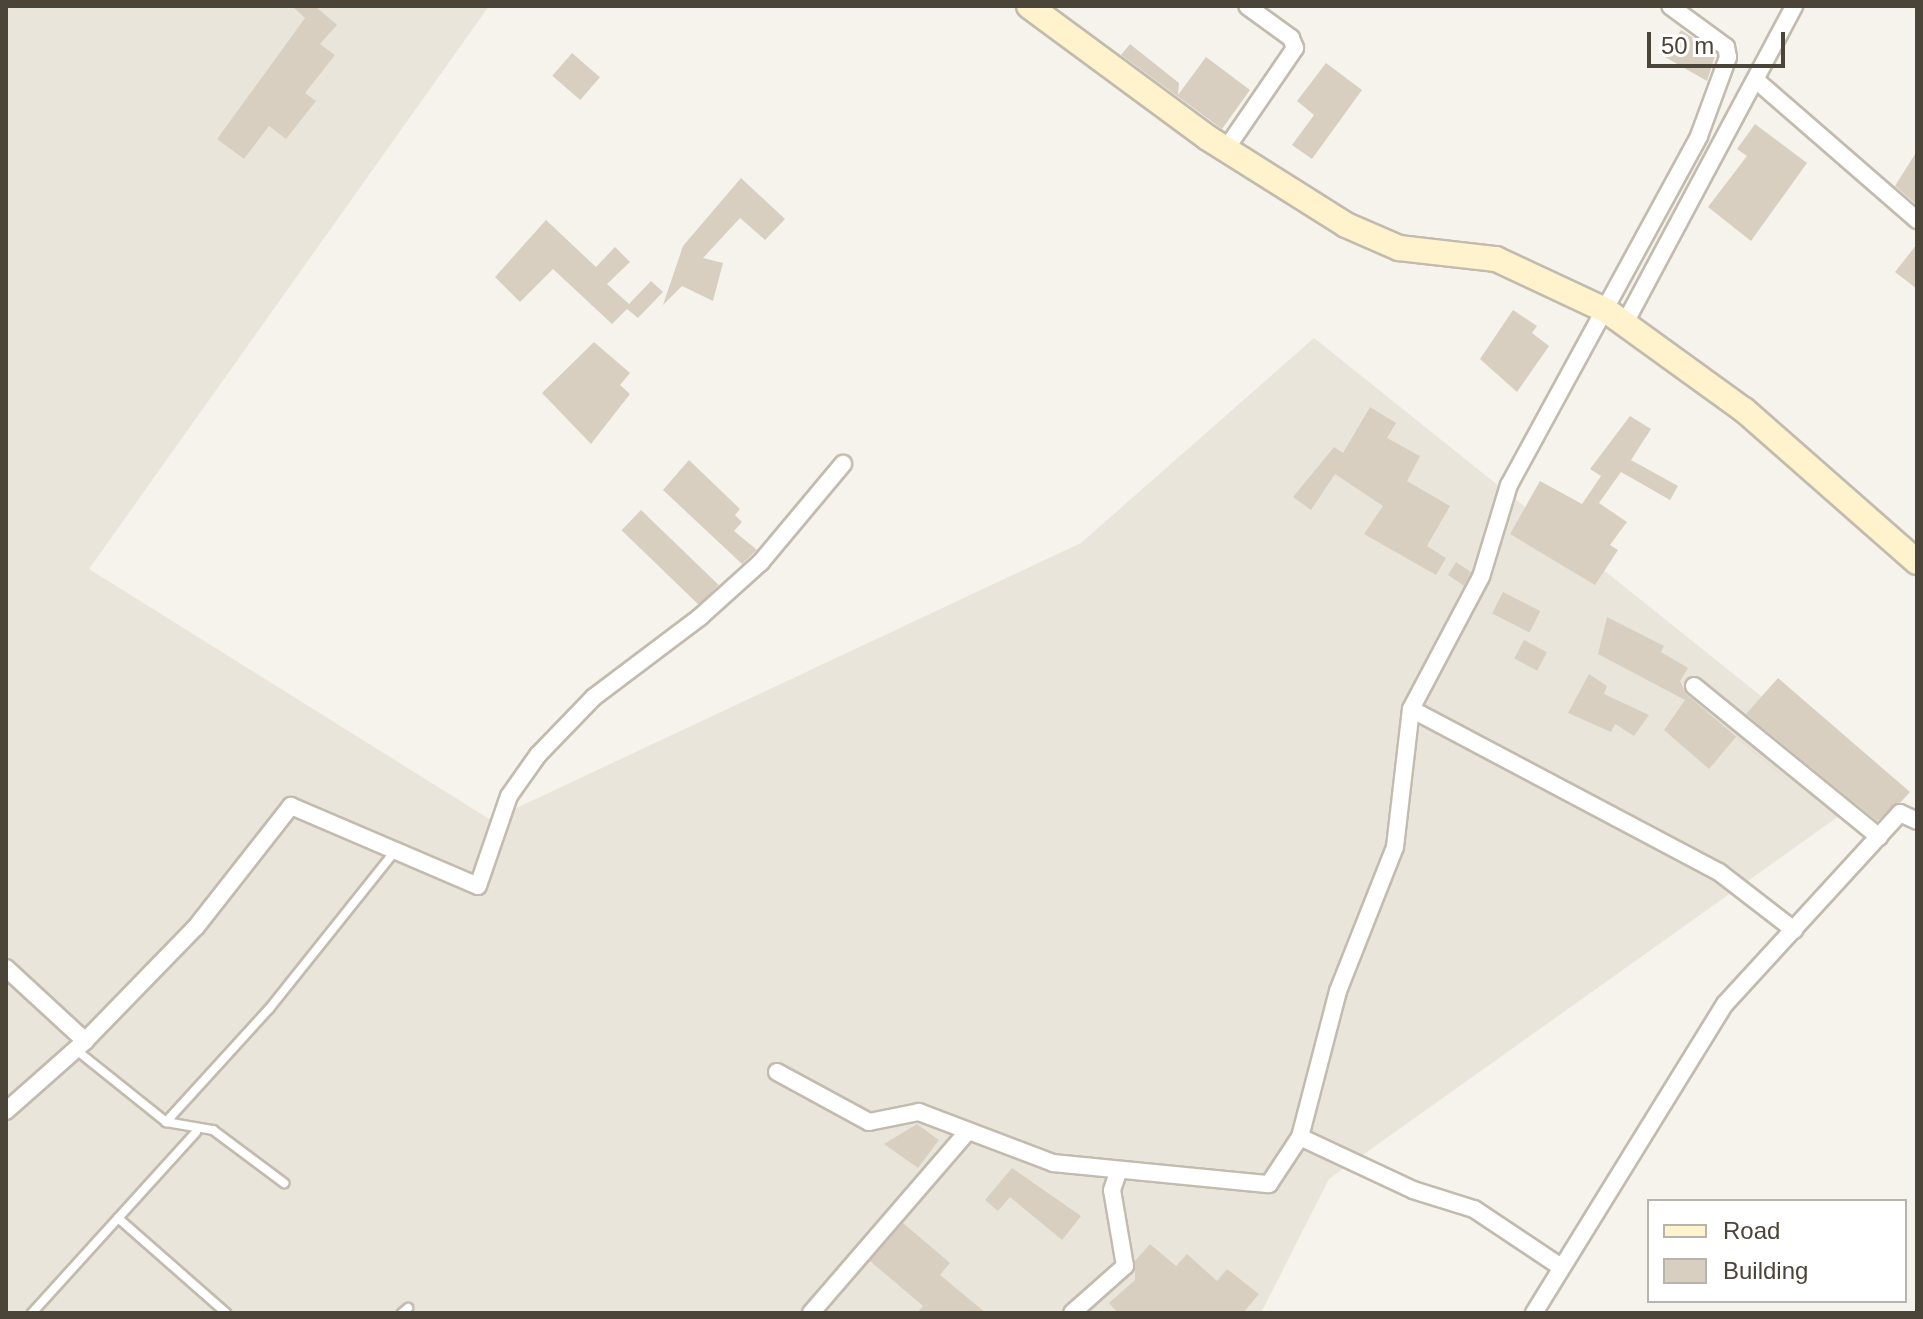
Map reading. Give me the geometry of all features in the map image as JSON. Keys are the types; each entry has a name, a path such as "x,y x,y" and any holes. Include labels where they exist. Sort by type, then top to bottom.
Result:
{"street":[{"path":"1029,6 1131,85 1346,225 1399,248 1496,259 1616,317 1832,482 1917,562"},
{"path":"1228,146 1295,48 1291,38 1247,6"},
{"path":"1616,317 1699,136 1728,57 1726,47 1670,6"},
{"path":"777,1072 869,1122 919,1112 1053,1163 1118,1173 1269,1184 1300,1137 1338,991 1395,847 1411,709 1481,577 1509,485 1616,317 1757,81 1794,6"},
{"path":"1757,81 1917,220"},
{"path":"6,1111 80,1045 196,927 291,806 478,886 509,796 538,755 594,697 700,617 761,562 843,464"},
{"path":"1694,686 1879,837"},
{"path":"1411,709 1719,872 1794,930"},
{"path":"1534,1313 1725,1004 1900,813 1917,821"},
{"path":"6,968 80,1045"},
{"path":"811,1313 968,1131"},
{"path":"1300,1137 1413,1190 1474,1209 1561,1267"},
{"path":"1072,1313 1125,1266 1112,1190 1118,1173"}],"lane":[{"path":"166,1122 269,1009 396,850"},
{"path":"80,1045 166,1122 196,1132 213,1130 284,1183"},
{"path":"32,1313 196,1132"},
{"path":"118,1218 226,1313"}],"shaded area":[{"path":"6,6 489,6 89,569 491,820 1081,543 1314,338 1877,789 1329,1179 1261,1313 6,1313"}],"building":[{"path":"292,6 315,6 337,25 320,44 335,55 305,93 316,101 286,139 269,126 244,159 217,139 305,18"},
{"path":"1681,30 1716,53 1707,81 1665,57"},
{"path":"1130,44 1179,83 1178,95 1206,57 1250,90 1222,129 1121,55"},
{"path":"572,53 600,77 580,100 552,76"},
{"path":"1326,63 1362,90 1312,159 1292,145 1314,115 1297,101"},
{"path":"1755,124 1807,163 1751,241 1708,207 1747,156 1737,149"},
{"path":"1917,151 1917,205 1895,186"},
{"path":"741,178 785,219 765,240 740,218 703,258 723,263 713,301 682,286 663,305 683,246"},
{"path":"546,220 596,267 615,247 630,262 607,284 629,304 651,281 663,292 638,318 627,309 612,324 553,269 520,302 495,277"},
{"path":"1917,244 1917,289 1895,272"},
{"path":"1513,310 1537,326 1532,333 1549,346 1517,392 1480,359"},
{"path":"594,342 630,373 620,385 630,394 591,444 542,393"},
{"path":"1370,407 1396,423 1387,438 1420,456 1407,481 1450,506 1427,546 1446,558 1436,575 1364,534 1383,506 1335,474 1311,510 1293,497 1334,447 1343,453"},
{"path":"1630,416 1651,429 1631,460 1678,486 1670,500 1621,472 1599,503 1627,522 1610,545 1618,550 1595,585 1510,534 1540,481 1582,504 1601,476 1590,469"},
{"path":"689,460 740,509 735,515 742,522 734,531 757,550 742,564 663,490"},
{"path":"641,510 719,585 699,605 622,530"},
{"path":"1456,562 1471,572 1464,586 1448,575"},
{"path":"1503,592 1540,611 1530,632 1492,613"},
{"path":"1607,617 1664,646 1661,652 1688,668 1680,681 1686,694 1798,789 1736,737 1709,769 1664,730 1685,700 1598,654"},
{"path":"1524,640 1547,652 1537,671 1514,659"},
{"path":"1589,674 1607,686 1604,694 1649,715 1634,736 1615,724 1611,732 1568,713"},
{"path":"1778,678 1910,792 1901,802 1877,821 1746,714"},
{"path":"917,1124 939,1140 918,1168 884,1144"},
{"path":"1012,1168 1081,1216 1062,1240 1010,1197 998,1211 985,1200"},
{"path":"903,1223 950,1263 940,1275 986,1313 917,1313 923,1306 870,1261"},
{"path":"1150,1244 1176,1266 1187,1254 1217,1281 1227,1269 1259,1294 1243,1313 1118,1313 1109,1303 1135,1280 1135,1261"}]}
